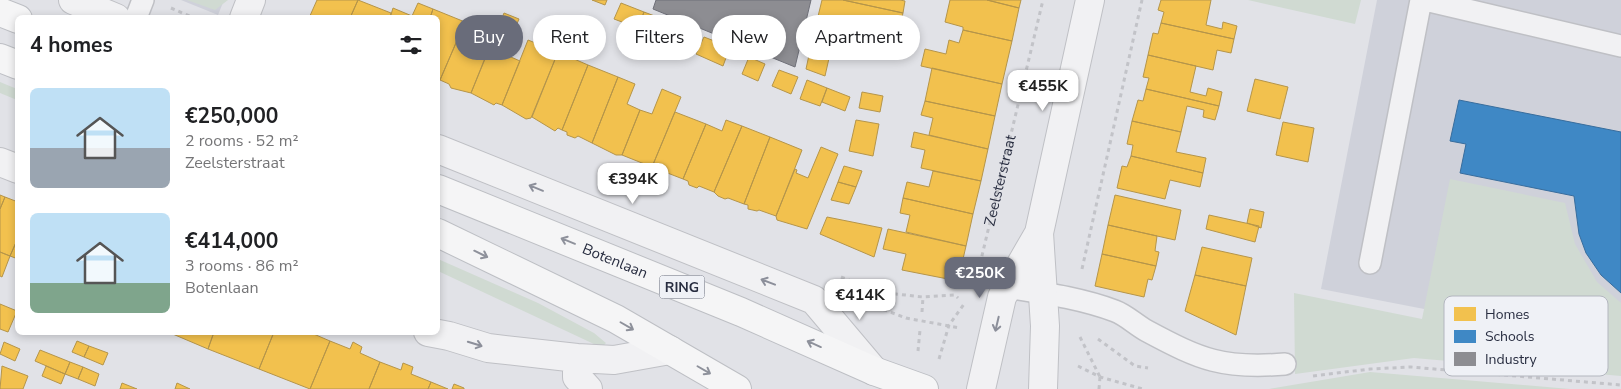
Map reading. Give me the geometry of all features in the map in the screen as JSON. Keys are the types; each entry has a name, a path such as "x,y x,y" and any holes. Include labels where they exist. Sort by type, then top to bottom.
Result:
{"main road":[{"path":"0,12 15,18"},
{"path":"0,58 15,63"},
{"name":"Botenlaan","path":"440,190 741,312 874,371 924,389"},
{"path":"440,234 616,319 737,389"}],"street":[{"path":"73,0 109,15"},
{"path":"245,15 251,0"},
{"path":"1043,389 1045,354 1039,233 1090,0"},
{"path":"440,150 814,300 874,371"},
{"path":"0,162 15,168"},
{"path":"981,389 1002,297 1006,287 1039,233"},
{"path":"440,334 488,348 577,358 614,360 670,350"},
{"path":"577,358 577,377 588,389"}],"lane":[{"path":"137,15 143,0"},
{"path":"1370,263 1421,0"},
{"path":"1425,0 1621,46"},
{"path":"1006,287 1079,301 1117,312 1145,330 1201,358 1251,367 1285,364"}],"path":[{"name":"Zeelsterstraat","path":"979,270 1043,0"},
{"path":"1099,389 1100,377 1078,334 1083,257 1142,0"},
{"path":"814,300 854,298 906,318 950,325 969,296"},
{"path":"922,312 923,297"},
{"path":"917,358 920,330"},
{"path":"1091,337 1096,338 1135,366 1153,369"},
{"path":"1303,377 1370,369 1411,367 1444,370"},
{"path":"1510,376 1621,386"},
{"path":"1100,377 1143,389"}],"shaded area":[{"path":"181,0 224,0 218,15"},
{"path":"187,0 228,0 215,10"},
{"path":"1248,0 1361,0 1355,24"},
{"path":"1377,0 1621,0 1621,347 1608,344 1608,296 1444,296 1444,313 1321,289"},
{"path":"0,82 15,88 15,99 0,93"},
{"path":"1450,179 1565,203 1575,244 1597,282 1621,303 1621,376 1608,375 1608,296 1444,296 1444,361 1414,358 1295,374 1294,293 1422,319"},
{"path":"440,260 538,303 594,333 606,343 603,346 596,345 440,272"},
{"path":"1370,372 1570,389 1269,389"}],"building: Homes":[{"path":"317,0 358,0 351,15 310,15"},
{"path":"358,0 391,13 391,15 351,15"},
{"path":"592,0 607,0 605,5"},
{"path":"822,0 843,0 903,13 903,15 818,15"},
{"path":"843,0 900,0 905,1 903,13"},
{"path":"950,0 987,0 1019,8 1012,41 963,30 963,27 945,22"},
{"path":"987,0 1021,0 1019,8"},
{"path":"1161,0 1211,0 1206,25 1222,29 1223,22 1237,26 1234,39 1161,23 1164,12 1158,10"},
{"path":"418,3 433,9 431,15 412,15"},
{"path":"621,3 644,12 643,15 616,15 616,20 614,19"},
{"path":"393,8 410,15 391,15"},
{"path":"433,9 455,18 455,45 440,80 440,15 431,15"},
{"path":"1161,23 1234,39 1231,53 1217,50 1213,70 1148,55 1153,33 1158,34"},
{"path":"963,30 1012,41 1002,84 921,66 925,49 946,54 949,40 959,43"},
{"path":"704,37 712,40 712,60 725,60 723,66 702,57 702,41"},
{"path":"528,40 533,42 533,60 555,60 531,118 526,119 502,105 520,60 523,60 523,52"},
{"path":"455,45 455,60 484,60 471,93 451,88 449,84 440,80"},
{"path":"1148,55 1196,66 1190,92 1206,96 1208,88 1222,92 1219,106 1146,89 1149,78 1143,77"},
{"path":"485,60 520,61 502,105 496,103 494,105 471,93"},
{"path":"555,60 576,60 588,65 562,130 558,128 555,131 532,117"},
{"path":"748,60 756,60 765,64 758,81 742,74"},
{"path":"808,60 829,60 825,76 806,69"},
{"path":"588,65 618,77 592,143 578,136 575,138 567,135 567,132 562,130"},
{"path":"932,68 1002,84 995,116 925,101"},
{"path":"779,70 798,77 791,94 772,86"},
{"path":"618,77 635,84 627,104 640,110 622,155 616,155 592,143"},
{"path":"1255,79 1288,87 1280,119 1247,111"},
{"path":"807,80 827,88 820,106 800,99"},
{"path":"827,88 850,97 845,111 822,102"},
{"path":"662,89 681,97 652,167 622,155 640,110 652,114"},
{"path":"1146,89 1219,106 1215,120 1203,117 1204,110 1187,106 1181,132 1132,121 1138,100 1143,101"},
{"path":"862,92 883,96 880,112 859,108"},
{"path":"925,101 995,116 988,149 929,135 933,118 921,115"},
{"path":"675,112 706,124 683,179 652,167"},
{"path":"726,120 742,126 714,192 699,186 697,188 689,185 688,181 683,179 706,124 722,131"},
{"path":"856,120 879,124 873,156 849,151"},
{"path":"1132,121 1181,132 1176,152 1206,158 1203,173 1131,156 1133,145 1127,144"},
{"path":"1283,122 1314,128 1308,162 1276,155"},
{"path":"742,126 770,137 744,204 728,198 725,199 714,192"},
{"path":"914,132 988,149 981,181 921,168 925,150 911,147"},
{"path":"770,137 802,150 776,216 759,210 748,209 748,205 744,204"},
{"path":"821,147 838,154 807,229 777,220 776,216 795,169 797,170 796,173 808,178"},
{"path":"1131,156 1203,173 1200,187 1170,180 1165,199 1117,188 1122,166 1127,167"},
{"path":"844,166 862,171 856,187 838,182"},
{"path":"933,171 981,181 973,214 903,198 907,182 929,187"},
{"path":"838,182 856,187 849,204 831,200"},
{"path":"0,195 5,197 0,209"},
{"path":"1115,195 1181,210 1175,240 1108,225"},
{"path":"5,197 15,201 15,245 10,256 0,252 0,209"},
{"path":"903,198 973,214 966,246 906,232 910,215 900,213"},
{"path":"1250,209 1264,212 1261,228 1247,223"},
{"path":"1209,215 1259,226 1255,242 1206,229"},
{"path":"827,217 882,228 874,257 820,234"},
{"path":"1108,225 1157,236 1155,251 1159,252 1156,266 1102,254"},
{"path":"888,229 966,246 958,281 902,270 906,254 883,249"},
{"path":"15,245 15,258 10,256"},
{"path":"1202,247 1252,258 1246,286 1195,275"},
{"path":"0,252 10,256 2,277 0,276"},
{"path":"1102,254 1156,266 1152,280 1148,279 1144,297 1095,286"},
{"path":"1195,275 1246,286 1236,335 1185,311"},
{"path":"0,304 15,310 15,316 8,332 0,329"},
{"path":"175,335 213,335 208,349"},
{"path":"213,335 273,335 259,369 208,349"},
{"path":"273,335 316,335 330,341 310,389 259,369"},
{"path":"77,341 89,346 84,357 72,352"},
{"path":"330,341 350,349 353,342 362,347 360,353 380,362 369,389 310,389"},
{"path":"4,342 20,349 15,361 0,354"},
{"path":"89,346 108,353 103,365 84,357"},
{"path":"40,350 70,362 65,374 35,361"},
{"path":"70,362 83,367 78,379 65,374"},
{"path":"380,362 401,370 403,363 413,367 411,374 431,382 428,389 369,389"},
{"path":"2,366 28,376 23,389 0,389"},
{"path":"46,366 65,374 61,384 42,376"},
{"path":"83,367 99,374 95,386 78,379"},
{"path":"431,382 448,389 428,389"},
{"path":"122,383 137,389 120,389"},
{"path":"177,383 190,389 175,389"},
{"path":"454,384 464,388 464,389 452,389"}],"building: Schools":[{"path":"1459,100 1621,132 1621,293 1601,275 1586,253 1579,234 1574,196 1460,173 1466,144 1450,141"}],"building: Industry":[{"path":"656,0 811,0 807,15 796,15 797,60 795,67 778,60 786,60 786,15 712,15 712,33 702,29 702,15 668,15 653,9"}]}
